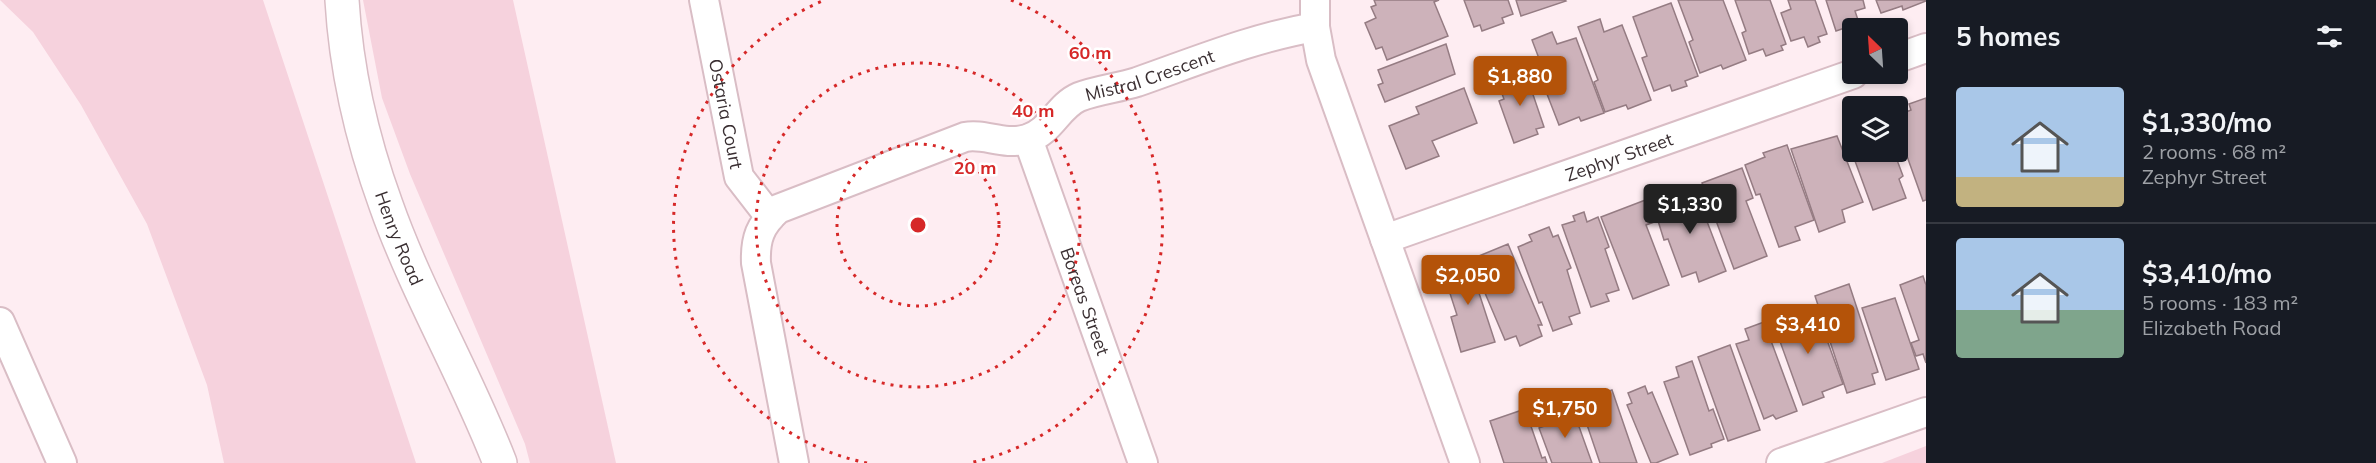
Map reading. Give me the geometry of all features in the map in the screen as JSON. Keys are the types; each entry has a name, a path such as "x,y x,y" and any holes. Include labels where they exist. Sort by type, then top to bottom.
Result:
{"main road":[{"name":"Henry Road","path":"342,0 344,32 353,88 386,206 481,413 500,463"}],"street":[{"name":"Ostaria Court","path":"704,0 740,177 770,217"},
{"name":"Mistral Crescent","path":"1028,139 1045,130 1066,106 1080,97 1135,82 1255,39 1315,13 1321,60 1465,463"},
{"path":"1908,54 1926,48"},
{"name":"Zephyr Street","path":"1385,239 1842,78"},
{"path":"794,463 756,263 757,237 770,217 791,203 936,150 964,137 972,135 1003,142 1028,139"},
{"name":"Boreas Street","path":"1028,139 1143,463"},
{"path":"0,322 62,463"},
{"path":"1781,463 1926,412"}],"shaded area":[{"path":"0,0 263,0 416,463 224,463 207,385 147,224 81,105 33,32"},
{"path":"363,0 513,0 616,463 530,463 525,444 410,174 382,98"},
{"path":"1926,446 1926,463 1882,463"}],"building":[{"path":"1374,0 1439,0 1434,2 1448,36 1387,60 1382,47 1376,49 1365,23 1376,18 1371,7 1376,5"},
{"path":"1464,0 1508,0 1513,14 1502,18 1504,23 1482,31 1480,25 1474,27"},
{"path":"1516,0 1565,0 1566,1 1521,16"},
{"path":"1678,0 1723,0 1746,60 1723,69 1721,65 1700,73 1689,42 1693,40"},
{"path":"1735,0 1770,0 1786,44 1781,46 1783,50 1766,56 1763,49 1749,54 1742,33 1746,31"},
{"path":"1788,0 1815,0 1827,34 1818,37 1820,42 1808,47 1804,37 1791,41 1781,13 1791,9"},
{"path":"1826,0 1863,0 1865,8 1855,11 1857,18 1842,18 1842,29 1836,31"},
{"path":"1876,0 1926,1 1903,10 1902,6 1881,13"},
{"path":"1671,3 1698,76 1685,81 1687,86 1672,91 1670,85 1654,91 1642,58 1647,56 1633,17"},
{"path":"1600,19 1604,32 1622,25 1651,100 1628,109 1626,105 1605,112 1594,82 1598,80 1578,27"},
{"path":"1552,32 1557,44 1576,38 1604,113 1581,121 1579,117 1559,125 1547,94 1552,93 1532,40"},
{"path":"1446,44 1455,74 1385,102 1378,85 1383,83 1378,70"},
{"path":"1525,71 1544,127 1536,129 1538,134 1514,143 1499,101 1504,99 1497,81"},
{"path":"1464,88 1477,123 1432,141 1439,156 1406,169 1389,126 1419,114 1416,107"},
{"path":"1926,98 1926,200 1923,201 1908,159 1908,111 1911,110 1909,104"},
{"path":"1837,136 1842,149 1842,162 1847,162 1863,202 1842,210 1845,222 1819,232 1791,149"},
{"path":"1787,145 1814,220 1795,227 1800,240 1779,247 1760,194 1756,195 1745,165 1765,157 1763,153"},
{"path":"1855,162 1898,162 1903,176 1899,179 1906,198 1873,210"},
{"path":"1742,168 1753,198 1746,201 1767,256 1734,269 1702,183"},
{"path":"1693,185 1726,271 1699,282 1696,272 1682,277 1668,239 1664,240 1654,208 1675,200 1673,193"},
{"path":"1648,199 1657,221 1646,225 1669,285 1633,299 1601,217"},
{"path":"1584,212 1587,222 1598,217 1609,247 1605,249 1619,290 1606,294 1609,301 1591,307 1562,225 1575,221 1573,216"},
{"path":"1549,227 1553,237 1558,235 1571,268 1567,270 1580,313 1569,317 1572,324 1553,331 1542,302 1539,303 1518,247 1532,241 1529,235"},
{"path":"1508,244 1542,325 1538,325 1542,336 1520,346 1516,336 1505,340 1479,279 1487,276 1479,256"},
{"path":"1468,256 1472,268 1475,267 1483,292 1479,293 1495,342 1461,352 1451,317 1457,315 1445,278 1448,277 1444,264"},
{"path":"1923,276 1926,285 1926,363 1923,354 1916,356 1911,343 1919,340 1900,285"},
{"path":"1849,284 1878,372 1872,374 1875,384 1847,393 1815,296"},
{"path":"1895,298 1919,369 1886,380 1862,308"},
{"path":"1815,307 1843,384 1822,392 1824,397 1803,405 1773,322"},
{"path":"1764,322 1797,411 1776,419 1773,415 1764,419 1736,344 1749,340 1745,329"},
{"path":"1730,345 1760,430 1728,441 1698,357"},
{"path":"1692,361 1709,411 1713,409 1724,439 1711,444 1712,447 1690,455 1664,382 1679,377 1676,367"},
{"path":"1645,386 1648,394 1652,392 1678,454 1656,463 1651,463 1627,405 1632,403 1628,393"},
{"path":"1612,390 1637,463 1600,463 1582,410 1594,406 1591,397"},
{"path":"1572,407 1592,463 1552,463 1539,428 1555,422 1552,414"},
{"path":"1525,409 1542,458 1545,457 1547,463 1504,463 1490,421"}]}
